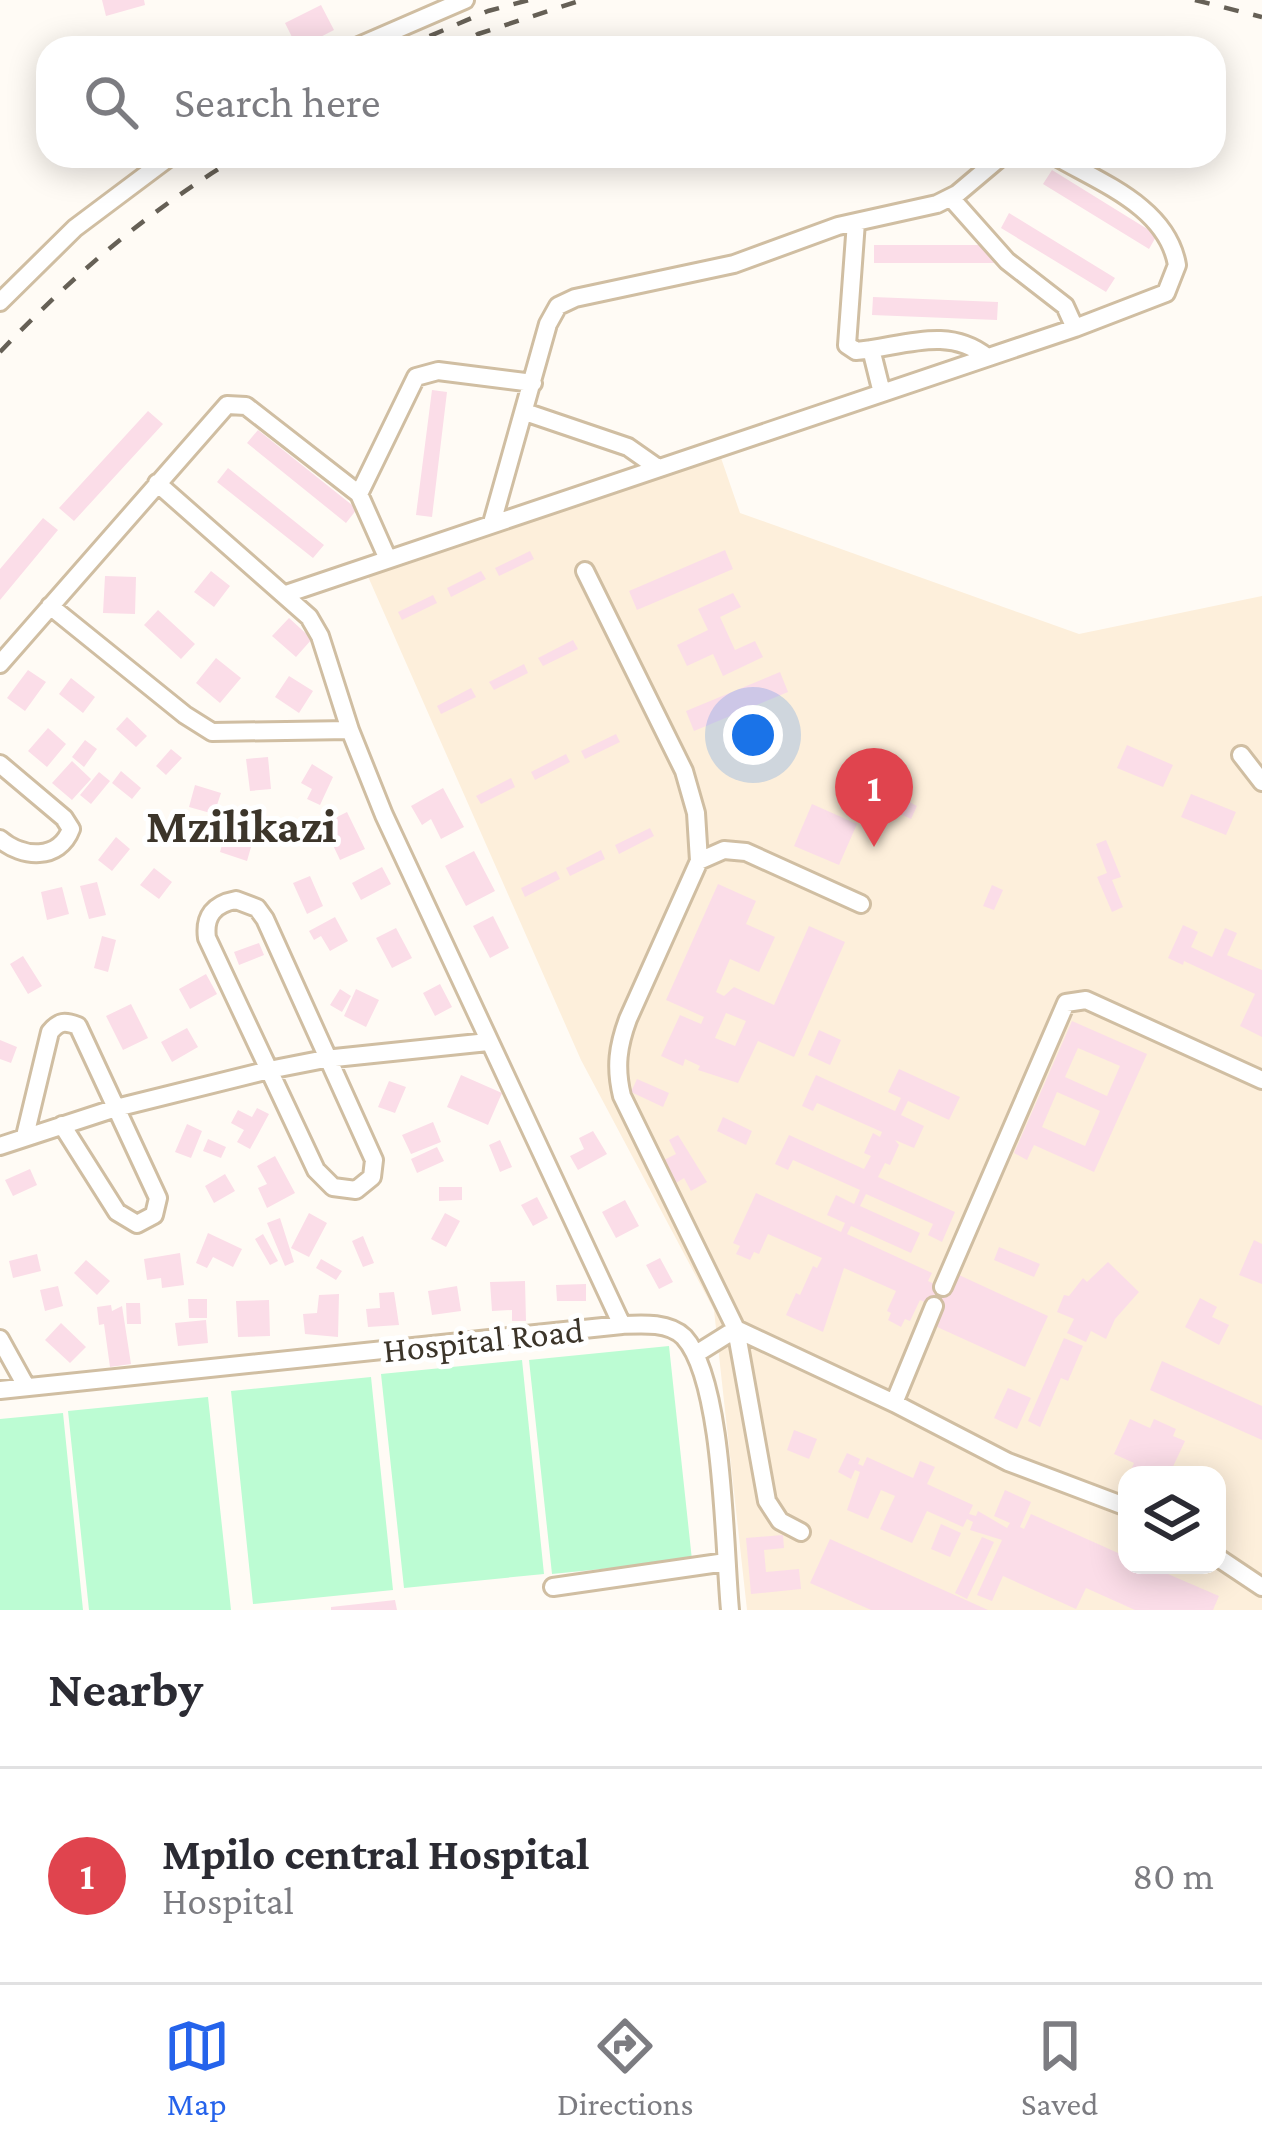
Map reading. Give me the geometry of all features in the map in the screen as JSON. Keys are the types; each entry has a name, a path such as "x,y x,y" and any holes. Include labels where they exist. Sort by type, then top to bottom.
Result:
{"street":[{"path":"382,36 465,0"},
{"path":"0,302 75,229 155,168"},
{"path":"492,523 548,324 565,301 734,264 856,222 951,198 987,168"},
{"path":"286,594 1075,328 1166,292 1178,265 1164,230 1152,216 1074,168"},
{"path":"951,198 1007,261 1065,306 1075,328"},
{"path":"856,222 846,340 851,349 944,339 967,343 987,357"},
{"path":"871,350 882,393"},
{"path":"359,494 416,376 438,371 533,383"},
{"path":"0,664 220,411 235,404 245,406 359,494 387,557"},
{"path":"525,412 628,447 658,468"},
{"path":"157,483 310,616 384,815 622,1325"},
{"path":"585,571 685,771 696,813 699,861 628,1019 620,1042 617,1078 736,1329 767,1501 780,1521 801,1532"},
{"path":"50,606 184,715 212,731 350,730"},
{"path":"1240,755 1262,782"},
{"path":"0,764 71,829 58,848 33,855 13,850 0,839"},
{"path":"699,861 724,850 746,852 861,904"},
{"path":"224,902 247,902 265,919 374,1160 372,1177 356,1190 346,1191 323,1180 269,1070 208,938 208,917 224,902"},
{"path":"943,1287 1066,1003 1086,1000 1262,1079"},
{"path":"26,1136 44,1049 57,1024 67,1021 86,1035 158,1198 159,1206 146,1221 127,1221 117,1212 62,1125"},
{"path":"0,1146 116,1108 269,1070 325,1059 488,1042"},
{"path":"894,1403 934,1306"},
{"name":"Hospital Road","path":"0,1390 622,1325 667,1328 681,1334 696,1354"},
{"path":"730,1610 710,1401 696,1354 736,1329"},
{"path":"736,1329 1008,1462 1118,1505"},
{"path":"0,1339 26,1386"},
{"path":"553,1587 725,1562"},
{"path":"1226,1563 1262,1587"}],"shaded area":[{"path":"720,455 740,513 1079,634 1262,596 1262,1610 747,1610 714,1310 581,1060 366,572"}],"green space":[{"path":"669,1346 692,1560 552,1574 529,1360"},
{"path":"522,1360 544,1574 404,1588 381,1374"},
{"path":"371,1377 393,1590 253,1604 231,1391"},
{"path":"208,1397 231,1610 89,1610 68,1411"},
{"path":"63,1413 83,1610 0,1610 0,1419"}],"building":[{"path":"102,0 144,0 145,5 106,16"},
{"path":"321,5 334,30 322,36 292,36 285,23"},
{"path":"1052,170 1157,235 1149,249 1043,184"},
{"path":"1009,213 1115,278 1106,292 1001,228"},
{"path":"874,245 1000,245 1001,263 874,263"},
{"path":"873,297 998,302 997,320 872,315"},
{"path":"432,390 447,392 432,517 416,515"},
{"path":"148,411 163,424 74,521 59,508"},
{"path":"258,430 357,509 346,523 247,443"},
{"path":"228,468 324,545 313,558 217,482"},
{"path":"43,518 58,530 0,600 0,569"},
{"path":"725,550 733,569 637,610 629,591"},
{"path":"530,551 534,559 499,576 495,568"},
{"path":"211,571 230,586 214,607 194,592"},
{"path":"481,571 486,579 451,597 447,588"},
{"path":"105,576 136,577 135,614 103,613"},
{"path":"733,593 741,607 720,617 735,650 755,641 763,657 723,676 713,654 687,666 677,645 708,630 698,609"},
{"path":"433,595 437,603 402,620 398,612"},
{"path":"158,610 195,644 181,659 144,625"},
{"path":"289,618 312,639 296,657 272,636"},
{"path":"573,640 578,649 543,666 538,658"},
{"path":"216,658 241,678 220,703 196,683"},
{"path":"524,664 528,673 494,690 489,682"},
{"path":"28,670 46,682 25,711 7,698"},
{"path":"780,672 788,692 694,731 686,711"},
{"path":"289,676 313,691 299,713 275,697"},
{"path":"71,678 95,697 83,713 59,694"},
{"path":"471,688 476,697 441,714 437,706"},
{"path":"127,717 147,736 136,747 116,729"},
{"path":"48,728 66,744 47,767 28,751"},
{"path":"616,734 620,742 585,759 581,751"},
{"path":"85,740 97,749 84,767 72,757"},
{"path":"1127,745 1173,765 1163,787 1117,768"},
{"path":"171,749 182,758 166,775 156,766"},
{"path":"566,754 570,762 535,780 531,772"},
{"path":"268,757 271,789 250,791 246,759"},
{"path":"72,761 91,779 72,800 52,783"},
{"path":"312,764 333,777 320,805 307,799 312,789 301,783"},
{"path":"121,771 141,788 132,799 112,783"},
{"path":"99,772 110,781 91,804 80,795"},
{"path":"511,778 515,787 481,804 476,796"},
{"path":"195,785 221,793 214,814 189,807"},
{"path":"443,788 464,827 441,839 431,819 422,825 411,806"},
{"path":"1191,794 1236,812 1226,835 1181,817"},
{"path":"902,798 917,806 911,819 896,812"},
{"path":"812,804 857,824 839,865 794,846"},
{"path":"347,812 365,849 340,860 323,824"},
{"path":"650,828 654,836 619,854 615,845"},
{"path":"116,837 130,849 112,871 98,860"},
{"path":"224,838 251,847 247,861 220,852"},
{"path":"1106,840 1121,877 1112,880 1123,907 1112,912 1097,877 1107,873 1096,844"},
{"path":"601,850 605,859 570,876 566,868"},
{"path":"474,851 495,891 466,906 445,866"},
{"path":"382,867 391,884 361,900 352,883"},
{"path":"154,868 172,882 159,899 140,885"},
{"path":"556,871 560,879 525,897 521,888"},
{"path":"310,876 323,906 307,914 293,883"},
{"path":"97,882 106,915 89,919 80,886"},
{"path":"718,884 756,901 746,924 775,937 759,972 730,959 716,992 724,996 734,987 774,1005 809,926 845,942 794,1057 758,1041 738,1083 698,1070 700,1066 685,1059 683,1066 661,1056 680,1015 701,1024 704,1017 666,1000","holes":["726,1013 746,1021 735,1046 715,1038"]},
{"path":"992,885 1003,890 994,910 983,906"},
{"path":"62,887 69,914 47,920 41,892"},
{"path":"493,916 509,948 490,958 473,926"},
{"path":"335,917 348,941 330,951 321,936 314,940 309,931"},
{"path":"1183,925 1198,932 1191,947 1212,957 1225,928 1237,933 1227,955 1262,970 1262,1037 1240,1026 1255,994 1168,958"},
{"path":"396,928 412,958 392,968 376,938"},
{"path":"102,936 116,940 108,972 94,968"},
{"path":"259,943 264,955 239,965 234,952"},
{"path":"23,956 42,986 28,994 10,964"},
{"path":"206,974 217,994 190,1009 179,989"},
{"path":"440,984 452,1007 435,1016 423,993"},
{"path":"340,989 351,996 342,1012 330,1005"},
{"path":"356,989 379,1000 366,1027 344,1016"},
{"path":"131,1004 148,1038 123,1050 106,1016"},
{"path":"1072,1021 1147,1054 1094,1172 1034,1145 1027,1160 1014,1153","holes":["1078,1048 1120,1066 1107,1096 1065,1077","1057,1092 1100,1111 1085,1146 1042,1127"]},
{"path":"187,1028 198,1047 172,1062 161,1042"},
{"path":"819,1030 841,1040 830,1065 808,1055"},
{"path":"0,1040 17,1047 11,1063 0,1059"},
{"path":"899,1069 960,1097 949,1120 908,1101 901,1115 924,1126 914,1148 895,1140 899,1145 890,1165 885,1163 878,1177 955,1212 942,1242 928,1235 933,1224 866,1194 860,1206 920,1233 911,1253 851,1226 847,1234 932,1273 928,1281 951,1292 959,1275 1048,1316 1025,1367 935,1326 943,1311 920,1300 910,1321 905,1319 901,1327 888,1320 896,1291 844,1268 823,1332 786,1315 822,1258 768,1234 759,1254 754,1252 750,1260 736,1254 740,1246 733,1243 756,1193 841,1232 845,1223 827,1215 836,1195 854,1204 860,1190 793,1160 788,1170 775,1164 789,1135 864,1169 871,1156 864,1153 873,1133 880,1137 882,1132 817,1103 813,1111 802,1106 816,1075 895,1111 901,1098 888,1092"},
{"path":"461,1075 502,1093 488,1125 447,1107"},
{"path":"637,1079 669,1093 663,1107 631,1092"},
{"path":"389,1081 406,1087 395,1113 378,1107"},
{"path":"257,1108 269,1114 250,1149 237,1142 244,1130 231,1123 238,1110 252,1117"},
{"path":"723,1117 752,1131 746,1145 717,1131"},
{"path":"433,1122 441,1142 411,1154 402,1135"},
{"path":"187,1124 202,1131 191,1158 175,1152"},
{"path":"593,1131 607,1154 578,1170 570,1156 584,1149 579,1138"},
{"path":"678,1135 707,1182 691,1191 684,1178 676,1183 664,1160 676,1154 669,1140"},
{"path":"208,1139 226,1147 221,1158 203,1151"},
{"path":"500,1140 512,1167 500,1172 489,1145"},
{"path":"437,1147 444,1161 417,1173 411,1159"},
{"path":"275,1156 295,1193 267,1208 258,1188 267,1184 257,1166"},
{"path":"30,1169 37,1185 13,1196 5,1180"},
{"path":"225,1174 235,1191 214,1203 205,1186"},
{"path":"439,1187 462,1187 462,1200 439,1201"},
{"path":"537,1197 548,1218 533,1226 521,1205"},
{"path":"625,1200 639,1226 616,1238 602,1212"},
{"path":"309,1213 327,1223 309,1257 291,1248"},
{"path":"445,1213 460,1221 446,1247 431,1239"},
{"path":"280,1218 294,1262 285,1266 267,1223"},
{"path":"208,1233 242,1249 233,1267 213,1257 207,1268 196,1263"},
{"path":"263,1234 278,1261 270,1265 255,1239"},
{"path":"363,1236 374,1263 363,1267 352,1241"},
{"path":"1254,1240 1262,1244 1262,1284 1239,1275"},
{"path":"999,1247 1040,1264 1034,1277 994,1260"},
{"path":"180,1253 184,1285 162,1288 161,1278 147,1280 144,1259"},
{"path":"37,1254 41,1271 13,1278 9,1261"},
{"path":"660,1258 673,1282 659,1289 646,1265"},
{"path":"321,1259 342,1271 336,1280 316,1268"},
{"path":"86,1260 110,1281 97,1295 74,1273"},
{"path":"1108,1262 1139,1292 1115,1319 1106,1339 1091,1331 1086,1342 1067,1333 1074,1319 1057,1312 1064,1295 1069,1296 1083,1278 1087,1282"},
{"path":"525,1281 526,1321 512,1321 512,1310 492,1311 490,1282"},
{"path":"586,1284 586,1301 557,1301 556,1285"},
{"path":"58,1286 63,1306 45,1311 40,1290"},
{"path":"457,1286 461,1311 432,1315 428,1291"},
{"path":"394,1292 399,1325 368,1327 366,1309 380,1308 379,1293"},
{"path":"339,1294 338,1337 305,1334 303,1314 317,1313 319,1295"},
{"path":"1200,1298 1217,1307 1212,1317 1229,1325 1219,1345 1185,1327"},
{"path":"188,1299 207,1299 207,1318 189,1318"},
{"path":"269,1300 270,1336 238,1337 236,1301"},
{"path":"126,1303 140,1303 141,1324 127,1324"},
{"path":"111,1305 112,1311 122,1306 131,1364 110,1367 97,1307"},
{"path":"206,1320 208,1343 178,1346 175,1323"},
{"path":"61,1323 86,1347 70,1363 45,1340"},
{"path":"1064,1338 1083,1346 1068,1381 1061,1378 1040,1427 1028,1421"},
{"path":"1162,1361 1262,1406 1262,1440 1150,1390"},
{"path":"1008,1388 1031,1398 1017,1429 994,1418"},
{"path":"1130,1419 1150,1428 1154,1419 1176,1429 1173,1436 1185,1441 1173,1466 1133,1466 1114,1454"},
{"path":"794,1430 817,1439 809,1459 787,1450"},
{"path":"847,1453 863,1466 867,1457 913,1478 920,1461 935,1467 927,1484 973,1505 969,1514 976,1516 978,1511 1007,1528 1010,1523 994,1516 1005,1490 1031,1502 1020,1527 1024,1529 1031,1514 1118,1553 1118,1574 1168,1574 1219,1596 1213,1610 1135,1610 1086,1588 1076,1609 1003,1576 992,1601 977,1595 1002,1540 970,1530 973,1522 967,1519 963,1527 927,1511 912,1543 880,1529 895,1496 881,1490 868,1519 847,1510 860,1472 855,1470 851,1479 838,1472"},
{"path":"941,1524 961,1533 950,1557 931,1549"},
{"path":"783,1535 784,1548 764,1550 766,1572 799,1569 801,1589 751,1594 746,1538"},
{"path":"982,1537 994,1542 967,1599 955,1593"},
{"path":"830,1539 988,1610 871,1610 810,1583"},
{"path":"395,1600 397,1610 331,1610 331,1607"}],"railway":[{"path":"430,36 488,11 529,0"},
{"path":"474,36 582,0"},
{"path":"1195,0 1262,17"},
{"path":"0,352 113,245 221,168"}],"place":[{"name":"Mpilo central Hospital","path":"874,847"}],"district":[{"name":"Mzilikazi","path":"241,825"}]}
